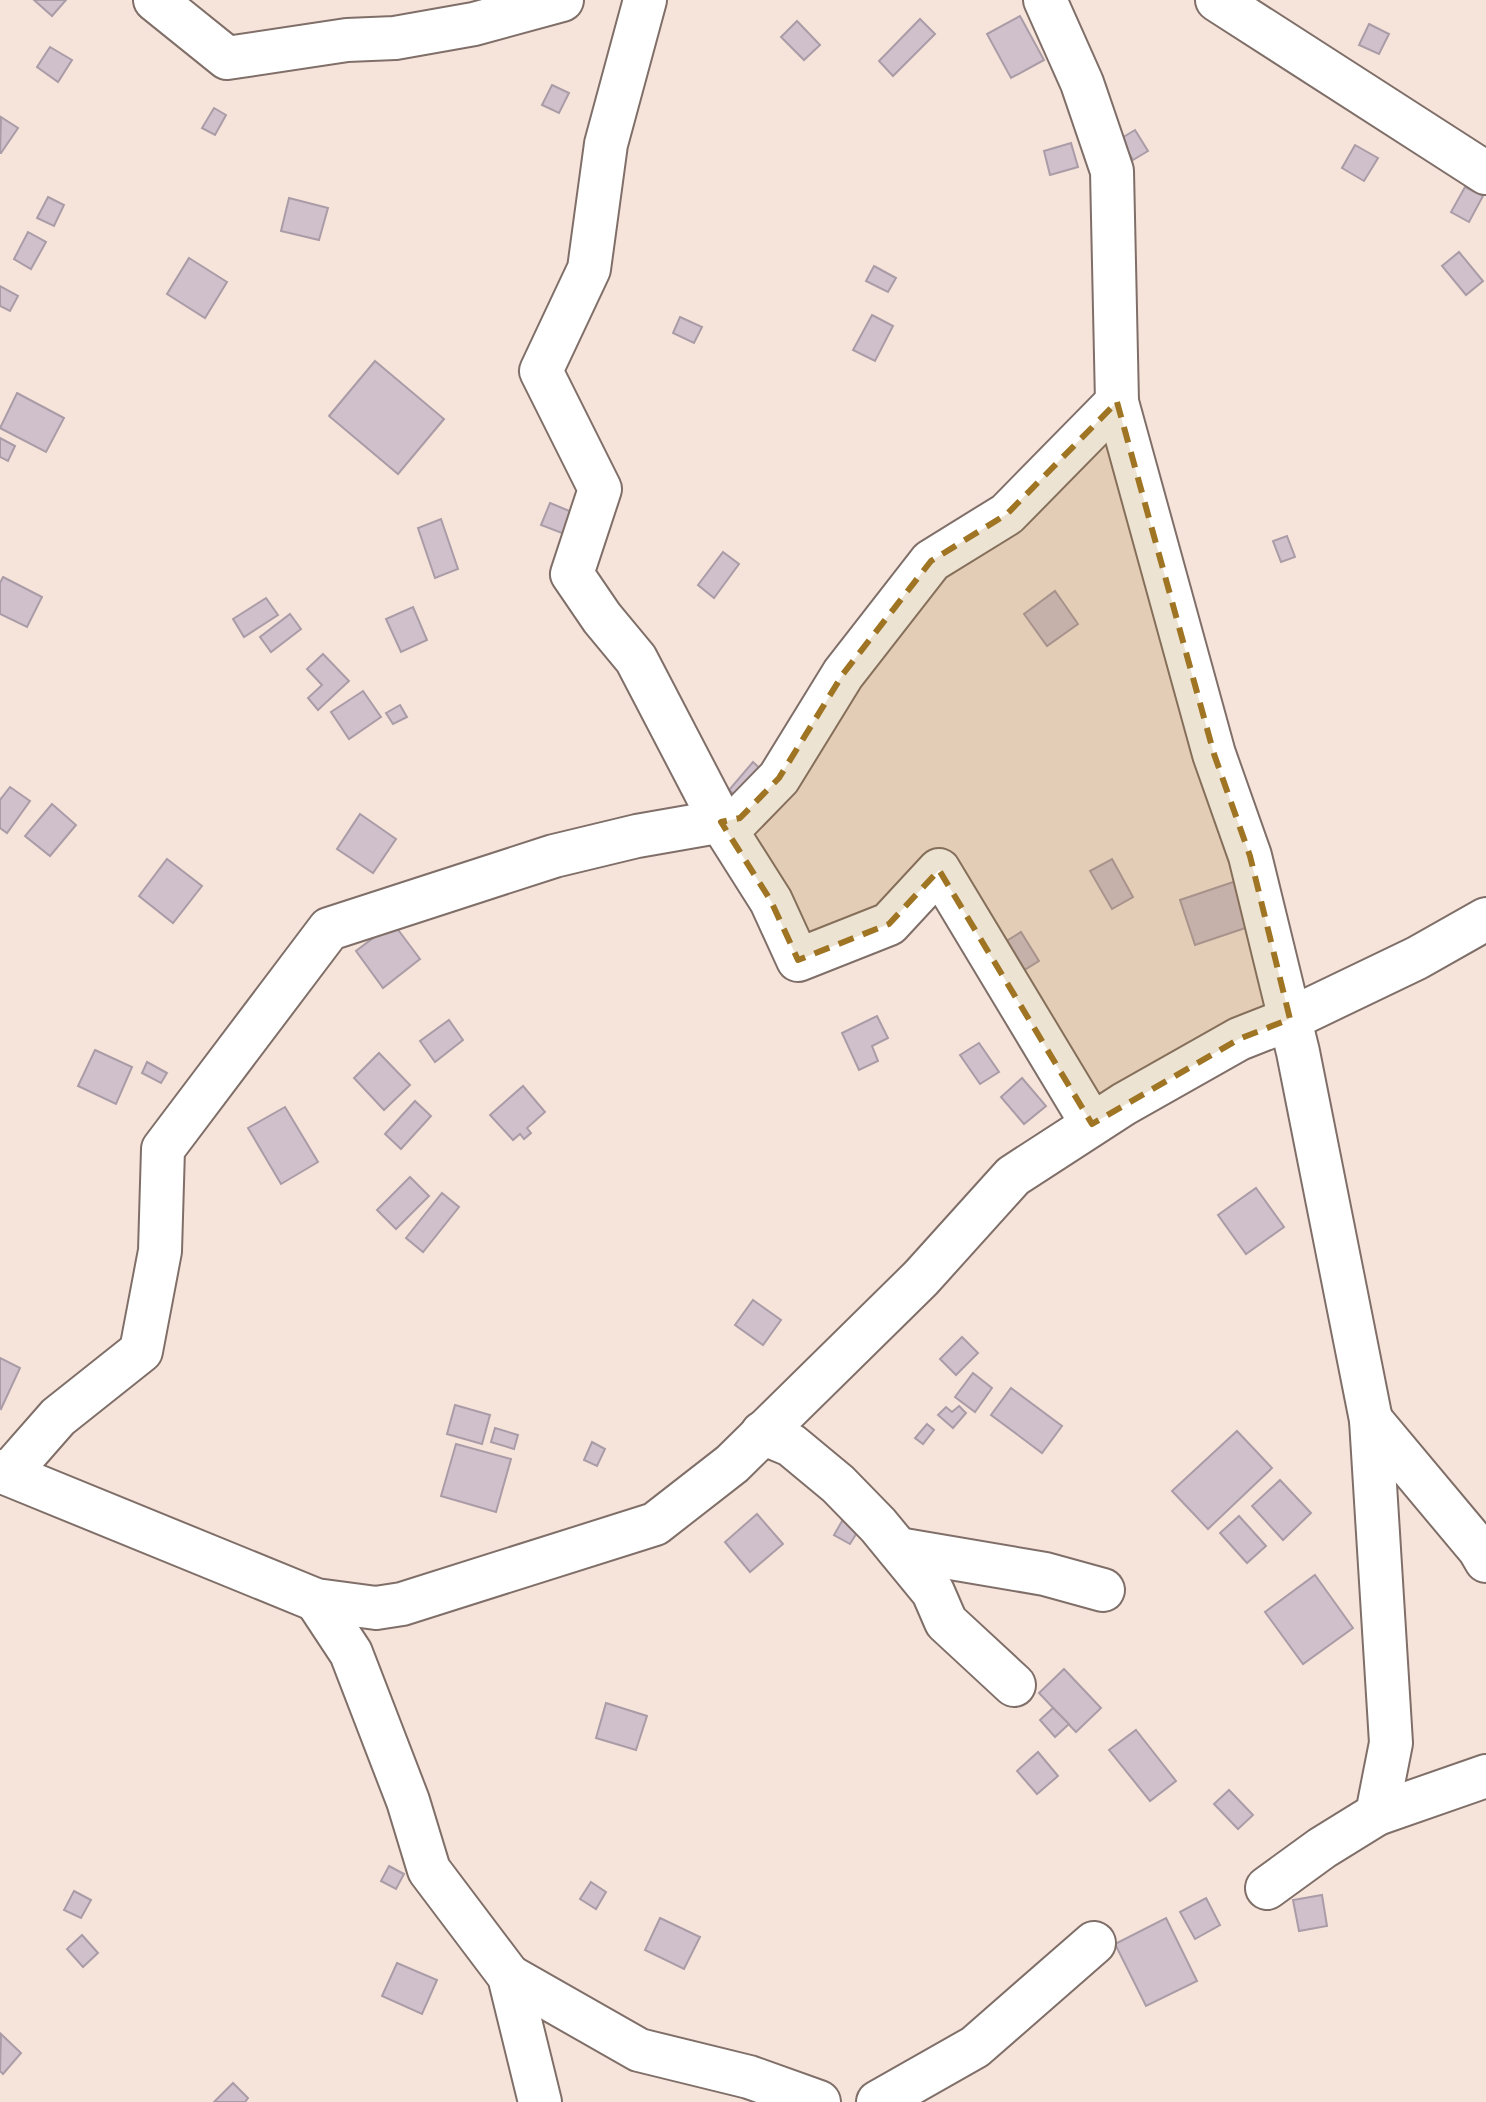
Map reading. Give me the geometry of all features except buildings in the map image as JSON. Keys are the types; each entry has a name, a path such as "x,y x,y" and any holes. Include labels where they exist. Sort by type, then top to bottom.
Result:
{"street":[{"path":"155,0 227,58 347,40 395,38 474,24 562,0"},
{"path":"645,0 606,144 589,269 541,371 600,489 572,574 602,618 636,659 721,822 771,901 798,960 889,924 939,870 1092,1124"},
{"path":"1045,0 1082,83 1112,171 1117,402 1214,754 1250,856 1290,1019 1371,1420 1391,1743 1377,1814"},
{"path":"1217,0 1486,173"},
{"path":"1117,402 1007,514 931,561 843,674 779,778 740,818 637,836 554,856 329,929 163,1149 160,1251 141,1351 58,1417 4,1472 316,1600 376,1608 402,1604 655,1524 732,1464 921,1278 1013,1176 1092,1124 1239,1039 1290,1019 1417,958 1486,919"},
{"path":"1371,1420 1486,1561"},
{"path":"762,1433 791,1445 838,1484 933,1592 946,1622 1014,1685"},
{"path":"898,1549 1045,1574 1103,1590"},
{"path":"316,1600 351,1653 408,1801 429,1870 509,1976 540,2102"},
{"path":"1267,1888 1322,1848 1377,1814 1486,1776"},
{"path":"878,2102 975,2047 1094,1943"},
{"path":"509,1976 639,2050 749,2077 819,2102"}],"highlighted area":[{"path":"1117,402 1214,754 1250,856 1290,1019 1239,1039 1092,1124 939,870 889,924 798,960 771,901 721,822 740,818 779,778 843,674 931,561 1007,514"}]}
